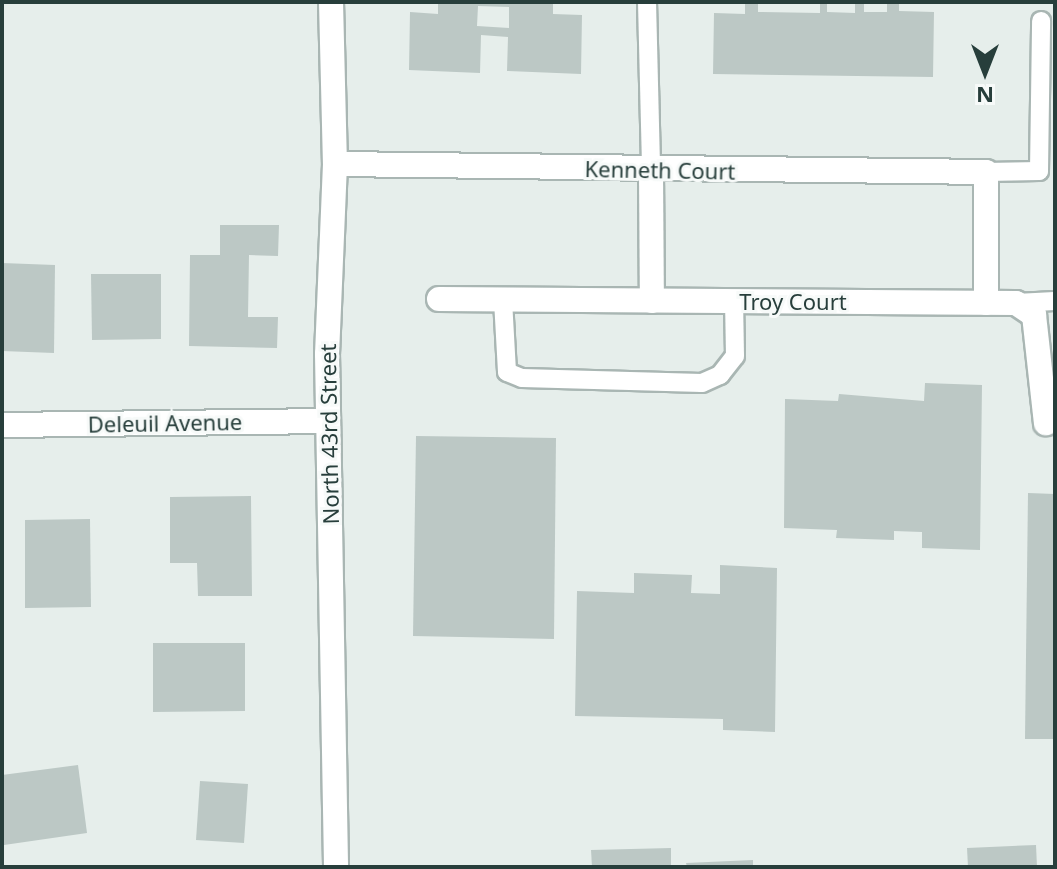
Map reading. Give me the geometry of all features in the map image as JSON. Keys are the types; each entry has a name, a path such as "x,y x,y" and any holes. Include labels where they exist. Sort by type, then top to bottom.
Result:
{"street":[{"name":"North 43rd Street","path":"331,2 335,164 327,421 336,867"},
{"name":"Kenneth Court","path":"335,164 651,171 986,172"},
{"path":"651,171 652,301"},
{"path":"986,172 986,303"},
{"name":"Troy Court","path":"439,299 1016,303"},
{"path":"1016,303 1034,315 1046,423"},
{"name":"Deleuil Avenue","path":"2,425 327,421"}],"lane":[{"path":"647,2 651,171"},
{"path":"986,172 1039,171 1041,21"},
{"path":"503,300 507,372 522,378 702,383 720,375 735,356 734,301"},
{"path":"1016,303 1055,301"}],"building":[{"path":"438,2 553,2 553,14 582,15 581,74 507,71 508,37 481,35 480,73 409,70 410,12 438,14","holes":["478,6 509,7 509,28 477,26"]},
{"path":"745,2 758,2 758,12 820,13 820,2 827,2 827,12 855,13 855,2 864,2 864,12 887,12 887,2 899,2 899,11 934,12 933,77 713,74 714,13 745,14"},
{"path":"220,225 279,225 278,256 249,255 248,317 278,317 277,348 189,346 190,255 220,255"},
{"path":"2,263 55,265 54,353 2,351"},
{"path":"91,274 161,274 161,339 92,340"},
{"path":"925,383 982,385 980,550 922,548 922,532 894,531 894,540 836,538 837,530 784,528 785,399 838,401 839,394 924,401"},
{"path":"416,436 556,438 554,639 413,636"},
{"path":"1028,493 1055,494 1055,739 1025,739"},
{"path":"251,496 252,596 198,596 197,563 170,563 170,497"},
{"path":"90,519 91,607 25,608 25,520"},
{"path":"720,565 777,568 775,732 723,730 723,719 575,716 577,591 634,593 634,573 692,575 691,593 720,594"},
{"path":"153,643 245,643 245,711 153,712"},
{"path":"78,765 87,833 4,845 2,775"},
{"path":"200,781 248,784 244,843 196,840"},
{"path":"1036,845 1037,867 968,867 967,848"},
{"path":"671,848 671,867 592,867 591,850"},
{"path":"753,860 753,867 687,867 686,863"}]}
